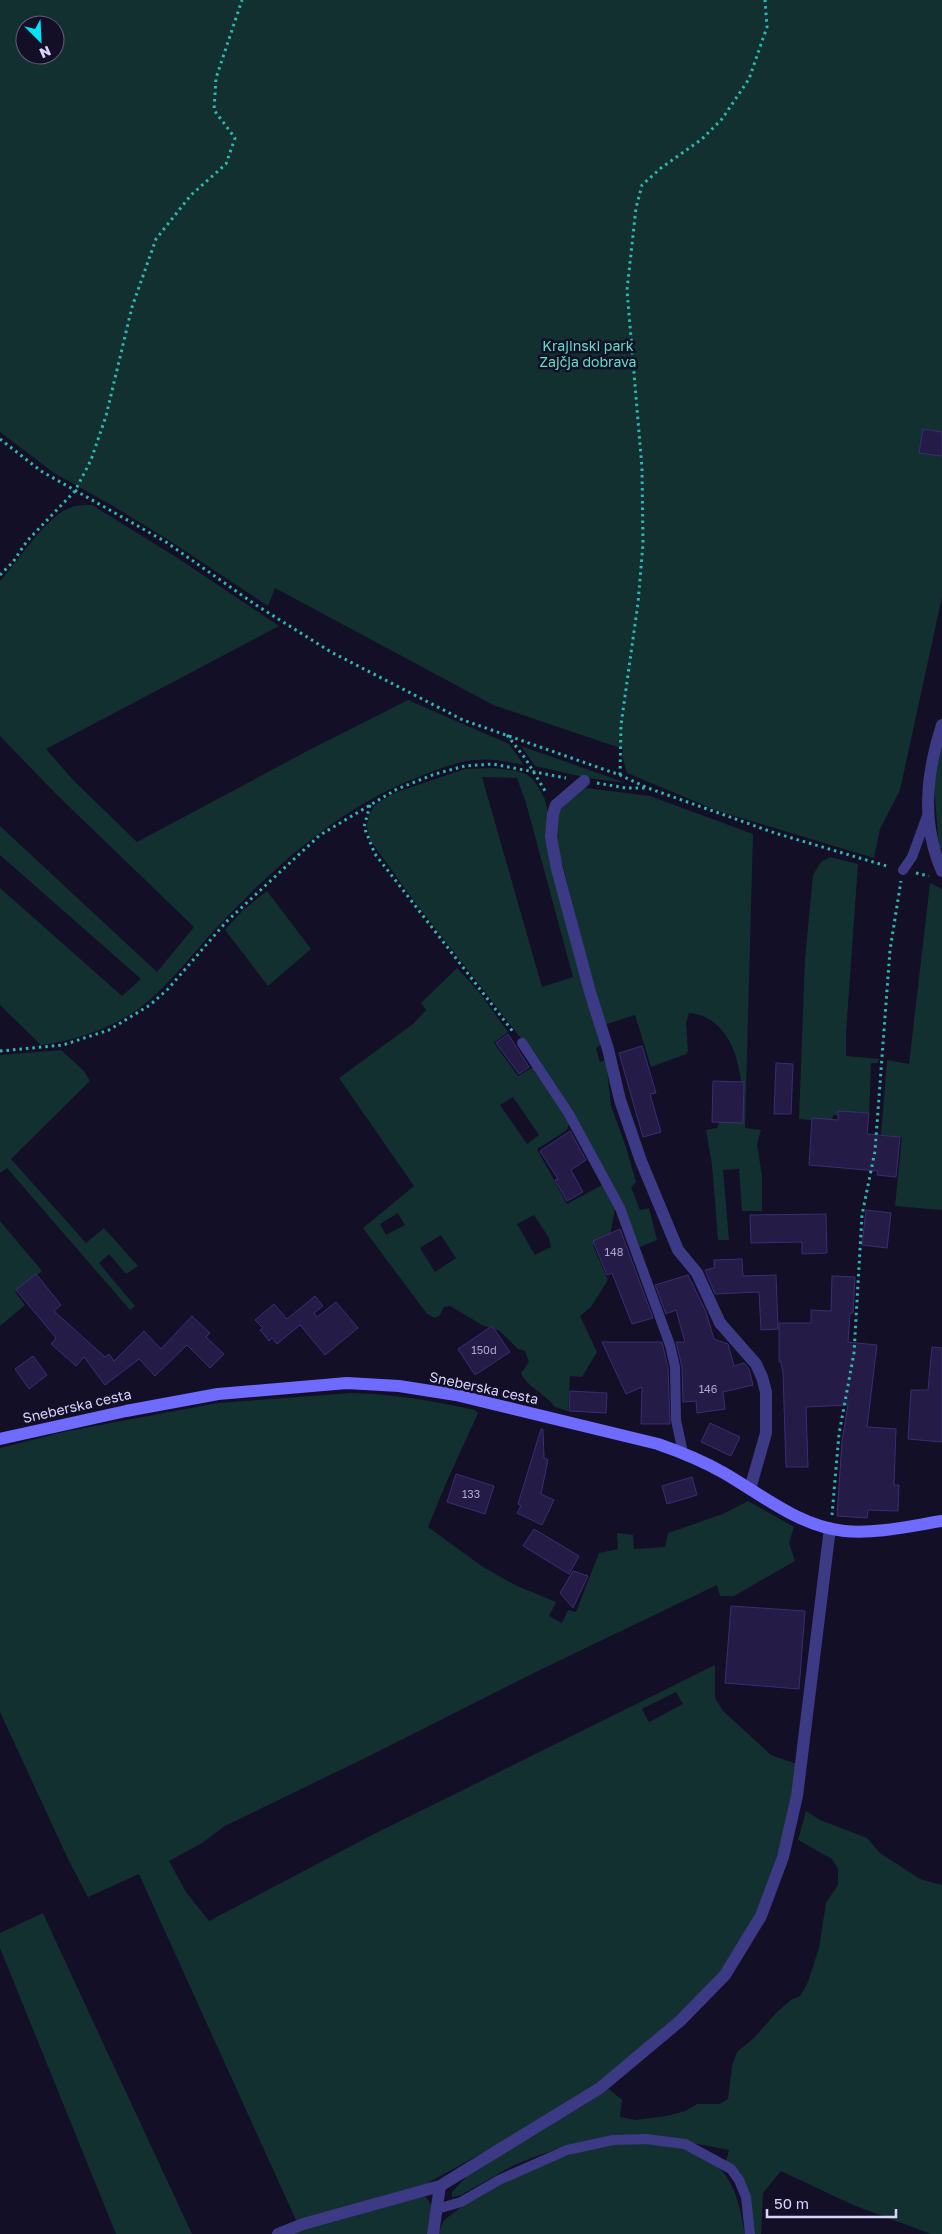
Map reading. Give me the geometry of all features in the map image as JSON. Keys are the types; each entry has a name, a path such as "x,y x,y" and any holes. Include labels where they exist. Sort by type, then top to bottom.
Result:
{"street":[{"path":"938,874 927,816 934,756 942,725"},
{"path":"584,781 556,805 553,814 551,837 558,869 590,992 608,1049 620,1100 640,1161 678,1250 697,1273 720,1323 756,1364 762,1377 766,1392 766,1432 750,1489"},
{"name":"Sneberska cesta","path":"0,1439 126,1411 218,1394 324,1384 361,1383 399,1386 456,1396 632,1437 683,1453 795,1516 830,1528 843,1531 877,1531 942,1520"},
{"path":"278,2234 303,2224 440,2186 600,2088 680,2021 726,1975 761,1916 783,1857 797,1796 830,1528"},
{"path":"433,2234 440,2186"}],"lane":[{"path":"903,870 912,857 927,816"},
{"path":"522,1043 569,1114 620,1208 670,1344 675,1367 676,1420 683,1453"},
{"path":"437,2210 461,2202 499,2180 567,2150 613,2140 646,2138 685,2144 731,2169 739,2180 746,2197 750,2234"}],"path":[{"path":"0,575 13,562 27,541 75,492 91,460 103,425 132,306 156,239 191,195 226,164 235,138 214,110 216,78 242,0"},
{"path":"620,775 620,725 638,603 643,544 642,468 627,290 636,208 642,185 661,168 702,139 722,119 749,79 768,27 765,0"},
{"path":"0,439 41,471 166,542 256,605 331,652 463,720 620,775 648,788 775,833 903,870 938,874"},
{"path":"506,735 543,785 551,803 553,814"},
{"path":"0,1051 63,1045 109,1030 150,1005 168,989 226,922 320,835 397,789 435,774 465,766 493,764 626,788 648,788"},
{"path":"370,804 364,827 375,854 522,1043"},
{"path":"830,1528 839,1434 854,1353 862,1215 875,1151 890,950 903,870"}],"green space":[{"name":"Krajinski park Zajčja dobrava","path":"0,0 942,0 942,597 900,790 880,829 874,858 718,811 627,773 622,756 623,749 493,705 275,588 268,606 170,541 54,473 0,432"},
{"path":"92,505 176,557 279,626 46,749 74,781 137,842 311,749 408,700 509,744 524,765 488,760 464,762 440,769 400,785 372,799 345,815 319,834 270,874 216,928 165,985 131,1014 87,1034 56,1043 41,1045 0,1005 0,888 122,996 141,979 0,855 0,826 157,972 194,927 56,794 0,736 0,581 53,518 72,507"},
{"path":"521,746 626,783 588,778 535,766"},
{"path":"942,747 942,848 939,848 934,785"},
{"path":"493,768 512,770 525,774 535,782 545,800 601,1045 596,1048 600,1062 606,1060 611,1106 636,1182 631,1187 640,1210 649,1208 657,1240 640,1247 622,1205 537,1059 411,897 370,840 367,826 369,814 376,804 394,793 465,769","holes":["482,777 517,778 526,803 573,977 542,987"]},
{"path":"586,788 650,796 753,834 745,1128 761,1130 757,1144 762,1176 762,1211 742,1211 739,1169 723,1170 729,1240 718,1240 712,1165 706,1130 717,1128 738,1090 741,1079 736,1056 722,1030 708,1018 699,1015 689,1013 686,1023 688,1051 686,1054 651,1067 635,1015 604,1025 555,836 557,819 562,807 577,792"},
{"path":"830,857 858,864 846,1056 879,1059 878,1063 871,1063 869,1117 833,1115 832,1122 799,1119 805,959 813,875 821,862"},
{"path":"930,883 942,889 942,1210 895,1206 902,1137 881,1135 887,1060 909,1064"},
{"path":"267,891 311,949 268,986 225,930 243,910"},
{"path":"457,968 479,992 508,1032 494,1043 518,1076 533,1067 570,1121 567,1130 537,1149 567,1204 602,1185 615,1209 610,1235 593,1245 608,1280 591,1307 580,1316 597,1352 582,1377 570,1376 568,1411 555,1407 524,1378 521,1373 529,1362 525,1351 518,1349 500,1331 482,1325 450,1306 444,1307 440,1315 435,1318 427,1314 363,1228 414,1186 339,1078 413,1024 426,1010 421,1003","holes":["513,1097 539,1135 527,1144 500,1105","398,1213 405,1225 386,1235 380,1224","534,1215 549,1238 551,1247 535,1255 517,1224","441,1235 456,1258 435,1272 420,1248"]},
{"path":"61,1050 84,1071 90,1081 11,1159 86,1243 104,1228 138,1266 126,1274 109,1254 99,1263 135,1306 130,1310 7,1168 0,1173 0,1055"},
{"path":"0,1221 42,1271 15,1292 25,1305 0,1326"},
{"path":"351,1393 413,1398 475,1410 478,1413 428,1527 483,1567 515,1585 556,1602 549,1616 562,1623 568,1610 576,1612 599,1553 618,1549 617,1533 633,1535 634,1549 665,1547 668,1533 723,1514 748,1501 794,1527 789,1543 795,1561 734,1596 720,1596 717,1585 546,1667 225,1826 202,1843 169,1861 186,1892 209,1921 370,1836 715,1665 715,1698 723,1711 771,1755 802,1766 799,1791 744,1952 635,2060 504,2141 426,2184 296,2220 139,1874 88,1897 69,1861 0,1712 0,1448 68,1431 218,1403","holes":["676,1692 683,1704 649,1722 642,1709"]},
{"path":"806,1811 820,1820 867,1838 880,1853 920,1879 942,1885 942,2234 931,2234 853,2205 781,2171 763,2193 761,2234 755,2234 749,2199 726,2161 729,2150 651,2135 615,2135 571,2144 512,2166 461,2195 452,2197 452,2192 467,2176 609,2089 622,2100 620,2117 635,2120 667,2116 685,2111 697,2104 720,2104 728,2099 732,2066 737,2052 754,2038 777,2012 791,2000 800,1996 808,1982 819,1948 826,1903 838,1885 838,1869 832,1859 798,1840"},
{"path":"43,1913 192,2234 116,2234 0,1948 0,1933"},
{"path":"647,2142 684,2146 703,2155 714,2163 730,2182 735,2193 745,2234 438,2234 444,2220 476,2196 553,2160 602,2145"},
{"path":"418,2196 426,2197 433,2207 428,2234 287,2234"}],"building":[{"path":"923,429 942,432 942,456 919,453"},
{"path":"508,1034 529,1067 519,1074 496,1043"},
{"path":"642,1046 656,1093 650,1094 661,1132 643,1137 619,1053"},
{"path":"776,1063 793,1064 791,1114 774,1114"},
{"path":"713,1081 744,1082 743,1123 712,1122"},
{"path":"838,1111 869,1113 867,1134 900,1137 896,1177 877,1175 878,1171 809,1165 812,1118 838,1120"},
{"path":"570,1131 586,1160 571,1170 583,1192 567,1201 555,1180 558,1179 540,1151"},
{"path":"866,1210 891,1213 887,1248 862,1245"},
{"path":"826,1214 827,1253 802,1254 802,1242 751,1243 750,1215"},
{"path":"620,1229 653,1318 632,1324 612,1273 607,1275 593,1241"},
{"path":"742,1259 743,1276 776,1275 778,1329 761,1330 759,1292 715,1294 705,1270 714,1268 714,1260"},
{"path":"36,1274 61,1305 54,1311 105,1357 109,1354 114,1361 144,1331 161,1349 192,1316 210,1333 206,1337 224,1354 210,1368 187,1345 155,1376 139,1359 105,1385 84,1357 76,1366 51,1344 56,1338 16,1290"},
{"path":"688,1275 706,1312 714,1339 728,1344 734,1366 744,1363 749,1369 753,1385 723,1392 725,1409 697,1413 696,1401 683,1402 682,1367 676,1342 685,1342 676,1310 666,1314 655,1285"},
{"path":"832,1276 855,1277 853,1313 850,1313 848,1342 877,1345 867,1427 896,1429 894,1485 899,1485 898,1511 868,1510 867,1518 837,1516 842,1441 848,1405 806,1407 808,1467 786,1467 783,1373 781,1362 779,1362 779,1323 811,1323 811,1310 831,1311"},
{"path":"315,1296 323,1306 314,1313 317,1317 336,1302 358,1328 325,1355 300,1325 277,1344 272,1338 269,1341 260,1330 263,1328 255,1320 274,1304 287,1319"},
{"path":"492,1326 510,1352 475,1375 458,1349"},
{"path":"602,1342 662,1342 668,1368 670,1424 641,1424 642,1387 626,1394"},
{"path":"932,1347 942,1348 942,1442 908,1439 911,1390 928,1390"},
{"path":"33,1356 47,1375 29,1389 15,1369"},
{"path":"570,1391 607,1393 606,1413 569,1411"},
{"path":"710,1423 740,1437 731,1456 701,1442"},
{"path":"541,1429 543,1429 544,1458 548,1460 541,1494 554,1500 542,1525 517,1513 521,1506 518,1504"},
{"path":"456,1474 494,1486 485,1514 447,1502"},
{"path":"692,1477 697,1495 667,1504 662,1486"},
{"path":"534,1529 579,1556 569,1574 523,1546"},
{"path":"573,1571 588,1576 573,1608 560,1593"},
{"path":"731,1606 805,1611 799,1689 725,1683"}]}
